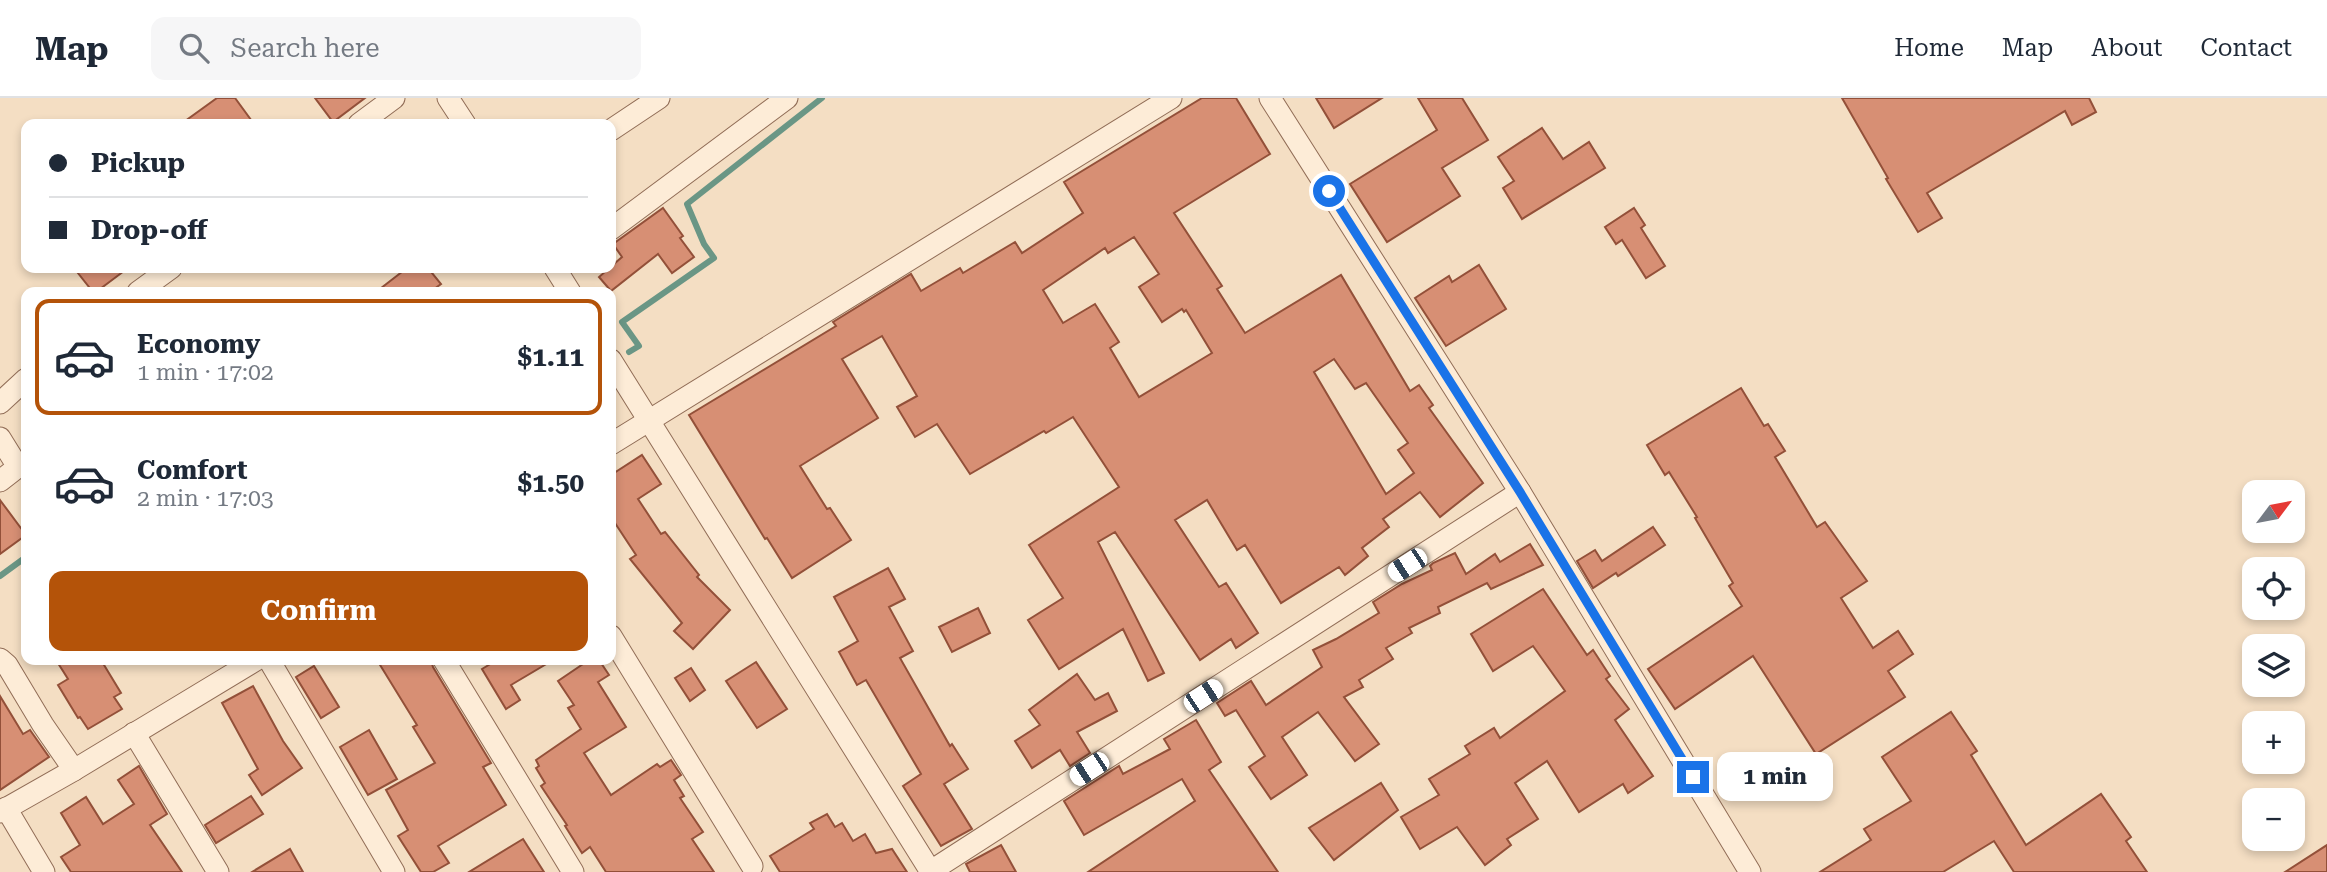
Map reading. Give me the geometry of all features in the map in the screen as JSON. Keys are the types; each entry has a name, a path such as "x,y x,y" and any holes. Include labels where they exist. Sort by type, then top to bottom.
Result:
{"street":[{"path":"366,119 394,98"},
{"path":"448,98 462,119"},
{"path":"616,127 659,98"},
{"path":"616,225 788,98"},
{"path":"616,441 1171,98"},
{"path":"1270,98 1520,492 1750,872"},
{"path":"145,287 164,273"},
{"path":"616,368 931,872 1520,492"},
{"path":"0,403 21,384"},
{"path":"0,438 18,467 0,481"},
{"path":"616,644 752,866"},
{"path":"0,659 74,770"},
{"path":"44,872 3,810 248,665"},
{"path":"272,665 394,872"},
{"path":"447,665 573,872"},
{"path":"134,733 218,872"}],"building":[{"path":"217,98 235,98 250,119 188,119"},
{"path":"315,98 365,98 337,119 331,119"},
{"path":"1202,98 1236,98 1270,154 1174,213 1222,286 1217,289 1245,333 1341,275 1410,391 1419,385 1433,405 1429,408 1483,483 1440,517 1420,492 1383,519 1389,527 1362,548 1368,556 1345,575 1339,567 1281,603 1245,545 1237,550 1207,500 1175,520 1219,587 1226,583 1258,633 1236,648 1231,639 1200,660 1115,532 1098,542 1164,673 1148,681 1123,629 1059,669 1028,620 1063,598 1029,545 1119,487 1073,417 970,474 937,424 915,437 897,407 917,396 882,336 842,359 878,418 800,466 827,509 830,508 851,540 792,578 689,415 836,326 833,322 911,274 921,291 960,268 963,273 1015,242 1022,253 1083,213 1064,182","holes":["1134,237 1159,274 1139,287 1162,322 1182,309 1184,312 1186,310 1212,353 1139,397 1110,348 1119,342 1095,304 1063,323 1043,290 1105,248 1108,253","1334,359 1355,389 1366,383 1408,443 1398,450 1414,473 1386,494 1314,372"]},
{"path":"1316,98 1382,98 1334,128"},
{"path":"1418,98 1462,98 1488,140 1442,168 1460,196 1387,242 1350,184 1437,130"},
{"path":"1842,98 2089,98 2096,112 2072,125 2065,111 1927,193 1942,218 1918,232"},
{"path":"1542,128 1563,159 1589,142 1605,168 1522,219 1503,188 1514,181 1498,157"},
{"path":"663,208 694,257 672,273 658,254 616,287 608,287 599,277 604,273 616,273 616,262 622,257 616,248 616,242"},
{"path":"1634,208 1645,225 1641,228 1665,266 1646,278 1622,240 1616,244 1605,227"},
{"path":"1479,265 1506,309 1446,346 1415,298 1449,276 1452,282"},
{"path":"78,273 121,273 103,287 89,287"},
{"path":"401,273 432,273 441,284 437,287 382,287"},
{"path":"1741,388 1764,426 1768,424 1785,451 1775,457 1817,527 1825,522 1867,581 1841,598 1873,648 1898,631 1913,654 1888,671 1905,697 1816,754 1753,656 1675,709 1648,669 1742,606 1729,586 1733,583 1695,518 1697,517 1669,472 1665,475 1647,445"},
{"path":"642,455 661,484 638,499 661,534 665,532 699,575 697,577 730,610 693,649 674,631 682,623 630,559 636,555 616,525 616,472"},
{"path":"0,500 21,528 21,539 0,554"},
{"path":"1653,527 1665,545 1618,576 1616,573 1593,588 1577,561 1595,550 1602,561"},
{"path":"1530,544 1543,565 1491,589 1487,583 1438,607 1440,613 1409,628 1412,633 1386,648 1393,659 1359,680 1363,687 1344,697 1379,744 1355,761 1318,712 1282,737 1307,775 1271,799 1249,767 1265,756 1236,710 1225,716 1217,703 1251,681 1266,705 1322,667 1313,650 1379,613 1373,602 1432,570 1430,566 1433,563 1455,553 1466,574 1495,554 1500,562"},
{"path":"888,568 905,599 889,607 913,651 900,658 950,746 952,744 968,769 944,784 972,829 941,846 903,786 921,774 866,680 857,685 839,652 858,641 834,597"},
{"path":"1543,589 1587,655 1593,650 1610,676 1606,679 1629,709 1615,720 1653,776 1628,793 1623,784 1579,812 1547,761 1515,783 1538,819 1507,839 1511,845 1485,865 1457,827 1420,849 1401,817 1439,795 1429,779 1470,754 1465,746 1494,728 1500,738 1565,691 1533,646 1493,671 1471,634"},
{"path":"978,608 990,633 952,652 939,627"},
{"path":"756,662 787,709 757,728 726,681"},
{"path":"59,665 104,665 121,693 114,697 122,709 88,729 58,685 68,679"},
{"path":"380,665 432,665 491,763 483,767 506,805 438,846 449,863 433,872 421,872 398,836 408,830 386,790 435,763 413,727 417,725"},
{"path":"489,665 545,665 511,685 520,700 506,709 482,669"},
{"path":"582,665 602,665 609,675 598,682 626,727 584,753 611,795 657,764 660,767 671,760 681,775 674,780 684,796 680,798 703,832 692,839 714,872 606,872 590,847 582,853 541,786 545,783 536,768 539,766 536,760 581,729 568,708 574,705 558,681"},
{"path":"314,666 339,707 321,718 296,677"},
{"path":"691,668 705,690 690,701 675,678"},
{"path":"1077,674 1095,700 1108,693 1117,711 1077,732 1090,753 1070,766 1060,750 1032,768 1015,741 1040,725 1029,710"},
{"path":"253,686 283,741 302,768 262,795 249,775 258,769 222,703"},
{"path":"0,696 23,734 30,730 49,757 0,790"},
{"path":"1951,712 1977,751 1971,755 2026,845 2101,794 2131,837 2126,841 2147,872 2014,872 1994,841 1943,872 1820,872 1871,840 1864,829 1911,801 1882,757"},
{"path":"1196,720 1221,762 1209,770 1278,872 1088,872 1195,801 1182,779 1084,835 1064,801 1119,766 1123,774 1170,749 1164,739"},
{"path":"369,730 397,779 368,795 340,747"},
{"path":"139,766 167,814 150,825 182,872 71,872 61,857 80,845 61,813 86,797 103,824 134,804 118,780"},
{"path":"1381,783 1398,810 1334,860 1309,828"},
{"path":"251,796 263,814 216,843 205,825"},
{"path":"827,814 835,827 842,823 853,841 865,834 876,853 892,849 907,872 780,872 770,856 814,829 810,823"},
{"path":"523,839 544,872 469,872"},
{"path":"1001,845 1016,872 970,872 966,864"},
{"path":"2327,845 2327,872 2285,872"},
{"path":"290,849 303,872 252,872"}],"waterway":[{"path":"629,352 639,346 622,322 714,258 704,244 687,204 822,98"},
{"path":"0,576 21,561"}],"route":[{"path":"1329,191 1520,492 1693,777"}]}
